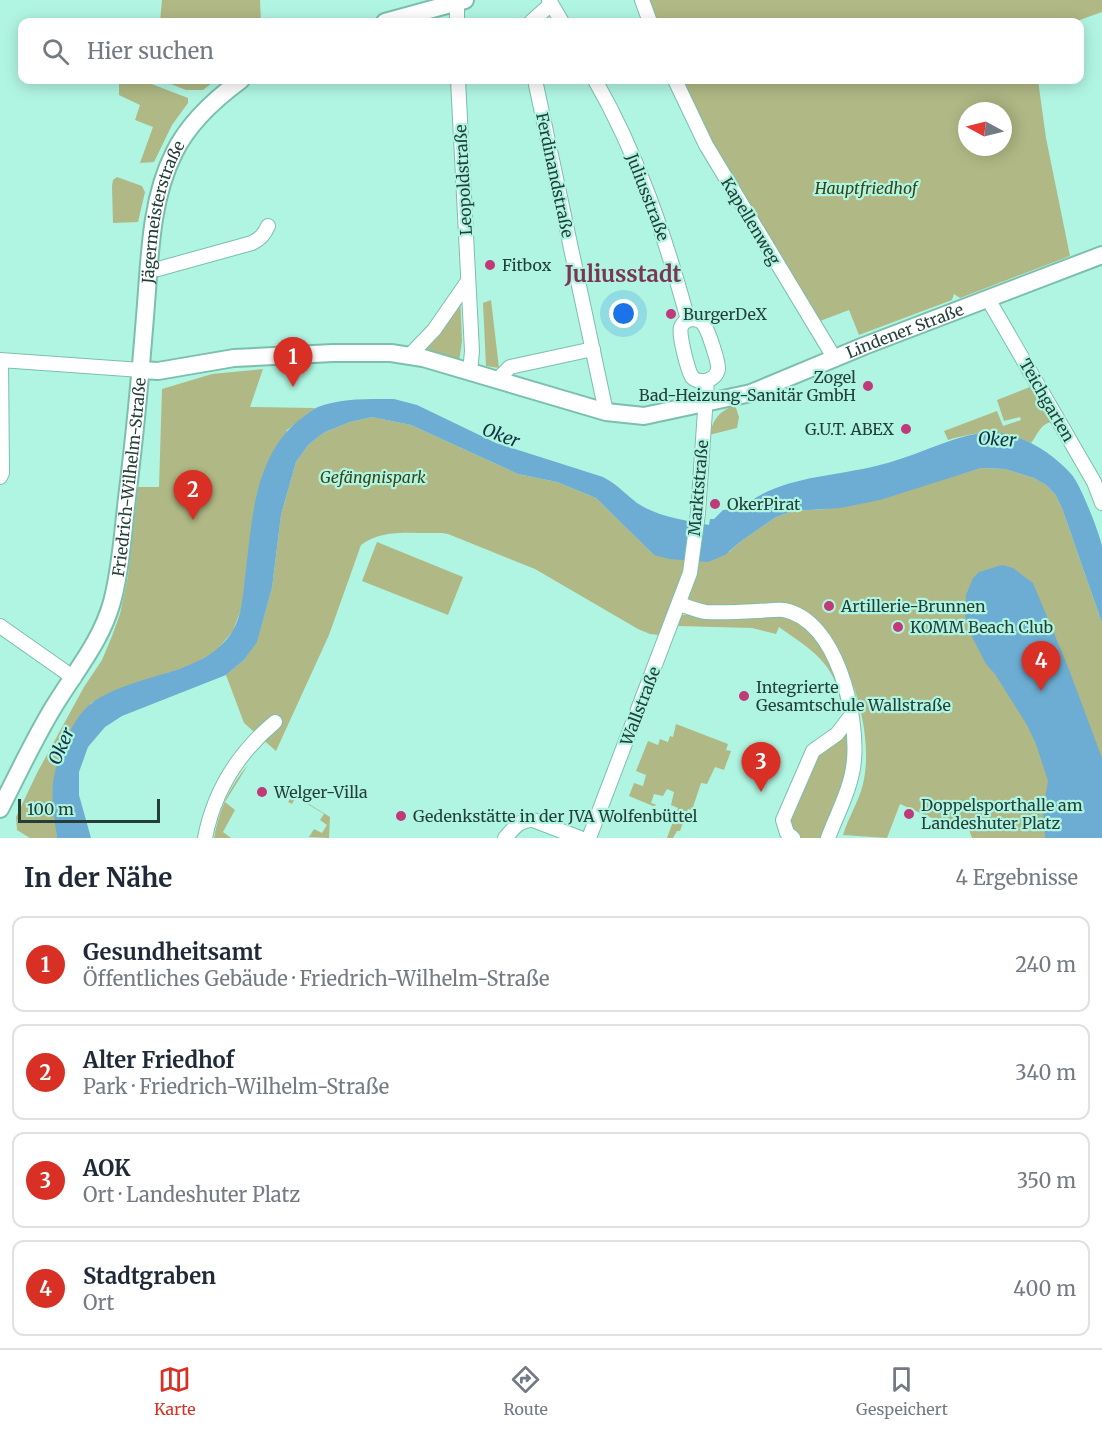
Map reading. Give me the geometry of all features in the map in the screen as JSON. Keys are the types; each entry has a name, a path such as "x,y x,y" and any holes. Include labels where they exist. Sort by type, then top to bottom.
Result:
{"main road":[{"path":"399,18 460,1"},
{"name":"Jägermeisterstraße","path":"141,370 157,204 174,153 191,127 208,108 236,84"},
{"name":"Lindener Straße","path":"706,403 751,393 1102,255"},
{"name":"Friedrich-Wilhelm-Straße","path":"0,809 40,731 102,630 113,600 141,370 159,371 234,358 363,352 409,356 606,412 644,416 706,403"}],"street":[{"path":"642,0 649,18"},
{"path":"458,18 460,1"},
{"path":"535,18 550,2 560,18"},
{"name":"Leopoldstraße","path":"458,84 472,351 470,372"},
{"name":"Ferdinandstraße","path":"536,84 606,412"},
{"name":"Juliusstraße","path":"596,84 627,142 656,213 688,320"},
{"name":"Kapellenweg","path":"677,84 706,145 835,359"},
{"path":"149,270 252,243 265,234 268,226"},
{"path":"409,356 434,330 468,281"},
{"name":"Teichgarten","path":"988,299 1089,474 1102,503"},
{"path":"688,320 680,331 690,373 697,380 707,381"},
{"name":"Marktstraße","path":"688,320 698,320 706,326 718,367 715,376 707,381 698,513 690,573"},
{"path":"497,380 510,368 593,349"},
{"path":"0,477 2,473 0,360 141,370"},
{"name":"Wallstraße","path":"589,838 690,573"},
{"path":"680,604 704,612 784,610 808,622 833,653 842,676 855,748 853,769 828,838"},
{"path":"0,626 74,678"},
{"path":"777,838 813,751 837,734 850,717"},
{"path":"205,838 211,813 222,785 245,751 275,722"},
{"path":"505,838 520,822 526,819 580,838"},
{"path":"783,820 787,833 793,838"}],"green space":[{"path":"162,0 260,0 261,18 160,18"},
{"path":"645,0 1102,0 1102,12 1084,18 652,18"},
{"path":"119,84 152,84 188,98 188,103 172,125 154,162 140,163 153,127 135,120 140,105 119,95"},
{"path":"171,84 211,84 203,90 186,90"},
{"name":"Hauptfriedhof","path":"681,84 1039,84 1046,138 1070,256 960,298 954,294 952,300 859,335 849,310 820,321 701,123"},
{"path":"117,177 142,186 145,192 138,222 113,223 112,186 113,180"},
{"path":"460,293 462,341 459,362 426,353 419,346"},
{"path":"491,300 499,368 486,366 483,303"},
{"path":"263,369 250,407 315,408 287,430 241,609 233,631 217,650 192,665 137,683 91,703 53,785 57,838 30,838 17,830 16,817 84,687 102,660 112,636 120,614 128,576 138,487 159,487 162,389 212,374"},
{"path":"1030,387 1051,422 1041,428 1031,443 1010,435 990,433 948,440 944,431 997,411 1003,426 1021,420 1020,417 1004,421 997,400"},
{"path":"735,405 739,417 737,428 709,435 724,410"},
{"name":"Gefängnispark","path":"372,417 411,425 518,474 557,482 596,498 654,555 729,552 776,517 793,511 826,509 924,485 981,468 1005,469 1034,478 1055,494 1062,508 1102,623 1102,838 972,838 967,824 948,825 900,804 887,838 843,835 863,784 866,746 864,726 853,686 846,667 828,634 820,634 848,701 841,704 833,677 820,658 779,627 776,634 752,628 678,626 682,615 761,614 680,605 667,636 650,634 535,569 442,533 389,534 361,545 329,635 276,751 244,723 226,675 244,660 257,641 272,588 281,515 296,462 309,444 325,432 350,422"},
{"path":"377,542 463,577 448,615 362,581"},
{"path":"676,724 728,744 726,750 731,751 724,770 715,767 707,784 701,783 692,810 688,809 680,831 677,831 673,838 667,838 678,808 671,805 674,792 667,789 663,796 654,794 651,803 657,805 653,806 629,796 634,783 643,786 646,775 636,771 648,741 658,745 660,739 668,742 670,736 673,737"},
{"path":"837,734 854,736 854,748 828,838 793,838 783,820 813,751"},
{"path":"248,765 225,802 235,810 223,832 231,838 214,838 219,818 226,799"},
{"path":"293,794 330,817 329,838 309,837 314,829 322,833 327,825 320,820 324,814 296,797 292,804 288,802"}],"water":[{"name":"Oker","path":"394,399 417,405 496,443 603,477 637,503 654,512 709,525 710,519 714,519 723,510 734,509 736,512 768,491 785,485 889,463 980,433 993,432 1018,437 1042,449 1063,466 1076,481 1085,499 1102,546 1102,623 1055,494 1034,478 1005,469 981,468 880,500 840,508 793,511 776,517 725,555 708,562 669,559 654,555 596,498 557,482 518,474 411,425 372,417 350,422 325,432 309,444 296,462 281,515 272,588 257,642 244,660 226,675 122,716 105,727 88,747 79,772 79,795 91,838 57,838 52,797 55,773 66,739 85,709 100,697 120,688 198,661 220,646 236,625 242,602 258,489 273,451 284,435 310,411 327,404 355,400"},
{"path":"1002,565 1013,568 1033,583 1102,758 1102,838 1045,838 1043,812 1048,781 1036,744 1027,725 995,674 986,664 971,635 965,616 966,595 973,578 979,572"}],"place":[{"name":"Fitbox","path":"490,265"},
{"name":"BurgerDeX","path":"671,314"},
{"name":"Zogel Bad-Heizung-Sanitär GmbH","path":"868,386"},
{"name":"Gesundheitsamt","path":"293,387"},
{"name":"G.U.T. ABEX","path":"906,429"},
{"name":"OkerPirat","path":"715,504"},
{"name":"Alter Friedhof","path":"193,520"},
{"name":"Artillerie-Brunnen","path":"829,606"},
{"name":"KOMM Beach Club","path":"898,627"},
{"name":"Stadtgraben","path":"1041,691"},
{"name":"Integrierte Gesamtschule Wallstraße","path":"744,696"},
{"name":"Welger-Villa","path":"262,792"},
{"name":"AOK","path":"761,792"},
{"name":"Doppelsporthalle am Landeshuter Platz","path":"909,814"},
{"name":"Gedenkstätte in der JVA Wolfenbüttel","path":"401,816"}],"district":[{"name":"Juliusstadt","path":"623,274"}]}
